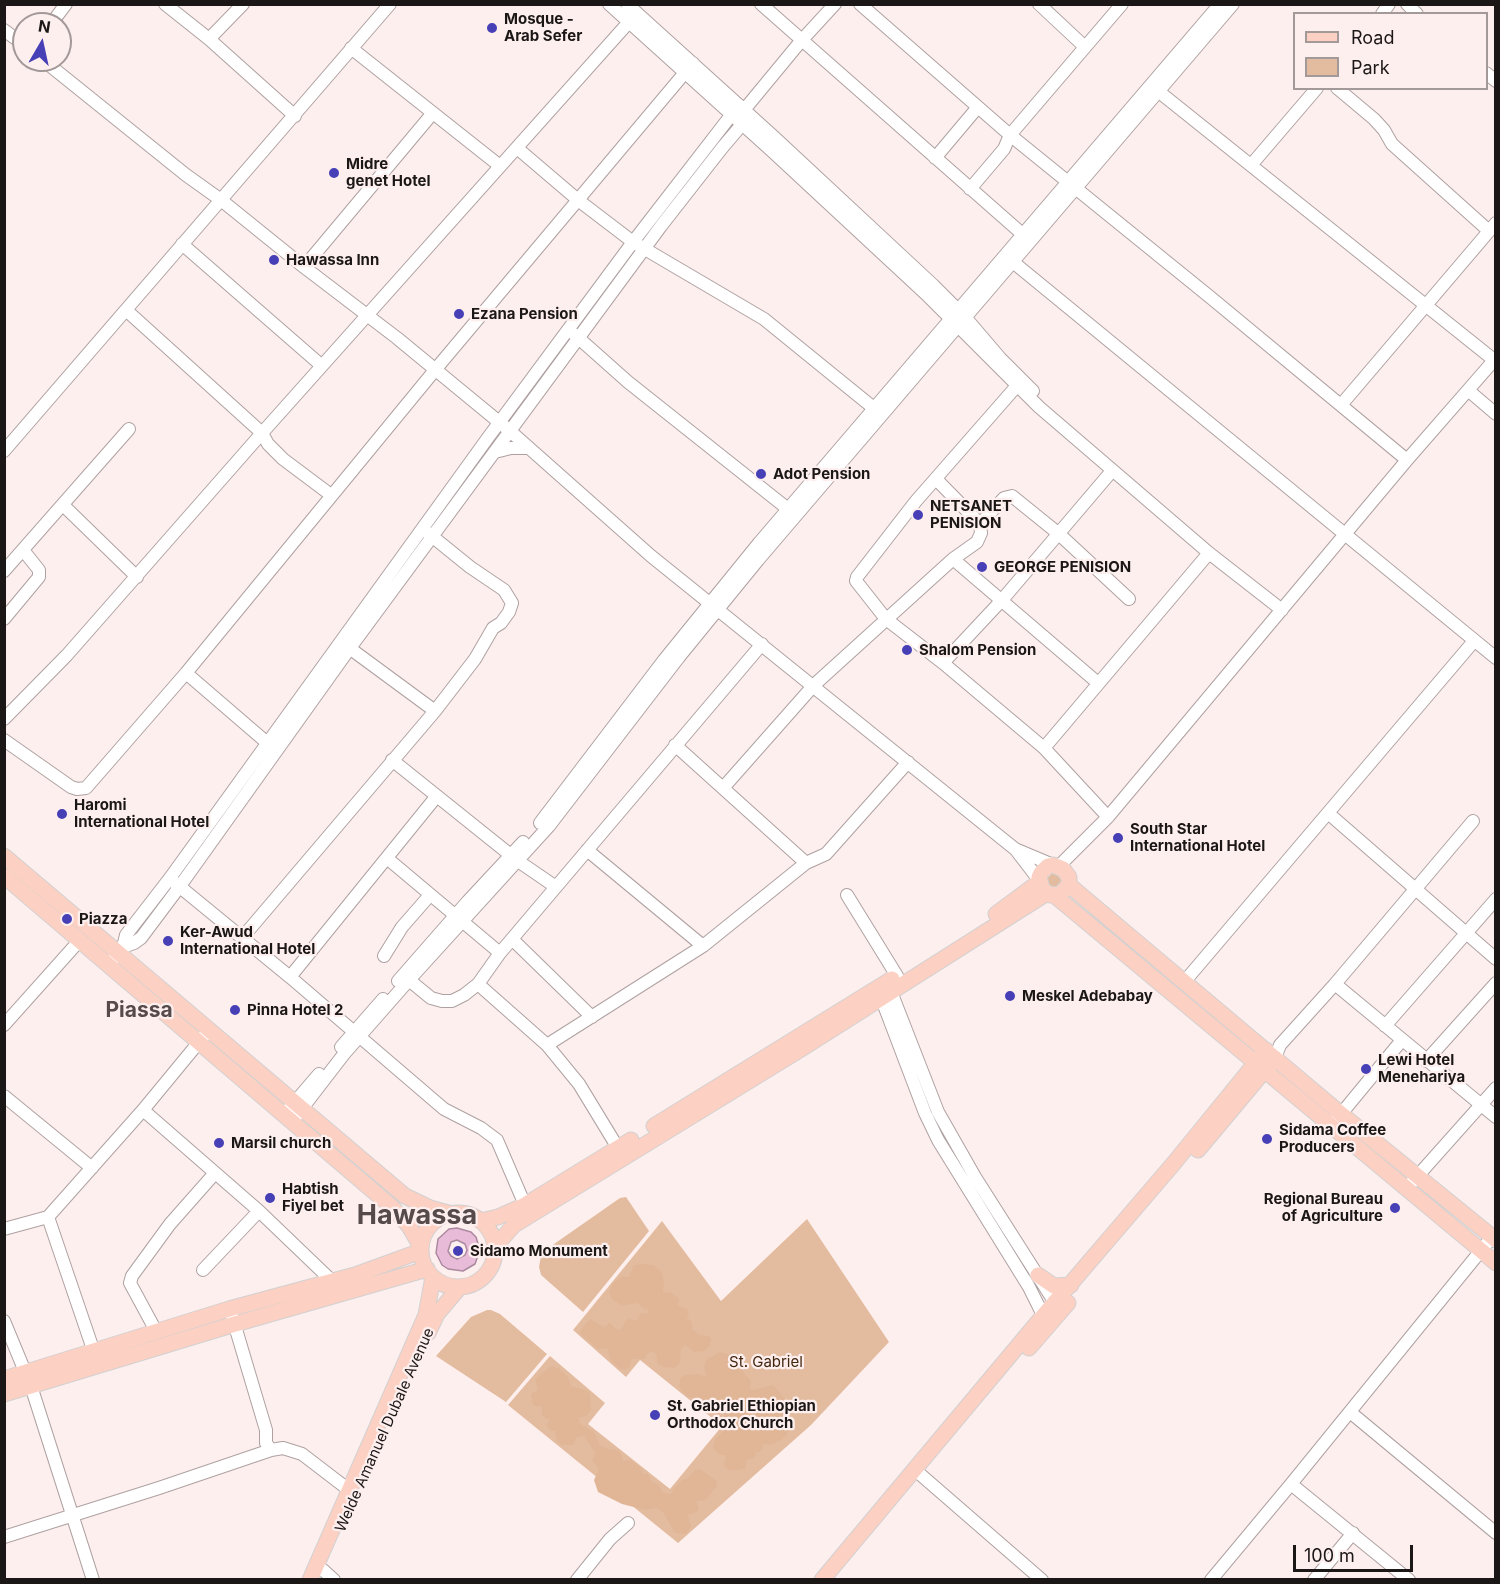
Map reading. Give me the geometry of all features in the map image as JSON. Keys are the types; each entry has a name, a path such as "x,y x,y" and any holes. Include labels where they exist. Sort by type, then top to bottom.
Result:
{"main road":[{"path":"4,856 121,950 209,1029 392,1207 409,1226 421,1249 430,1273 426,1314 349,1490 321,1577"},
{"path":"1494,1238 1419,1176 1336,1119 1261,1066 1045,888 1044,869 1062,872 1185,981 1274,1051 1336,1119 1406,1189 1496,1263"},
{"path":"430,1273 445,1285 460,1287 474,1284 485,1276 493,1264 495,1250 500,1241 514,1225 887,987 1007,907 1045,888 1064,891 1062,872"},
{"path":"4,876 199,1042 405,1196 430,1208 452,1214 467,1215 481,1221 491,1234 495,1250"},
{"path":"481,1221 498,1217 525,1204 887,987"},
{"path":"822,1580 1058,1307 1274,1051"},
{"path":"1058,1307 1071,1285 1174,1163 1261,1066"},
{"path":"4,1379 28,1379 98,1365 332,1281 396,1261 421,1249 429,1228 439,1219 452,1214"},
{"path":"396,1261 409,1245 411,1234 409,1226"},
{"path":"4,1394 28,1379 93,1350 156,1331 430,1273"},
{"path":"1038,1275 1054,1286 1071,1285"},
{"name":"Welde Amanuel Dubale Avenue","path":"321,1577 397,1399 437,1314 460,1287"},
{"path":"833,1580 1046,1321"}],"street":[{"path":"165,4 209,39 295,116"},
{"path":"209,39 243,4"},
{"path":"4,451 390,4"},
{"path":"609,4 633,18 744,114 958,318 1018,383 1111,472 1209,553 1284,607"},
{"path":"627,4 633,18"},
{"path":"760,4 1027,238"},
{"path":"121,950 141,938 180,886 272,747 428,533 495,452 744,114 801,40 835,4"},
{"path":"860,4 1010,135 1407,460"},
{"path":"1038,4 1085,47"},
{"path":"970,189 1004,149 1010,135 1122,4"},
{"path":"293,1112 357,1034 588,776 715,606 792,512 1027,238 1220,4"},
{"path":"1071,185 1158,91 1233,4"},
{"path":"4,719 67,655 137,577 262,433 633,18"},
{"path":"351,48 500,166"},
{"path":"688,67 730,115"},
{"path":"4,740 71,787 86,788 186,674 435,369 688,67"},
{"path":"57,72 435,369 510,431 651,556 1015,849 1062,872 1083,844 1346,536 1407,460 1495,359 1158,91"},
{"path":"1252,164 1315,90"},
{"path":"1339,90 1374,119 1392,144 1492,227 1341,405"},
{"path":"935,158 978,107"},
{"path":"304,267 432,114"},
{"path":"428,533 487,439 633,242 730,115 744,114"},
{"path":"517,148 578,200 633,242 764,319 879,412"},
{"path":"958,318 1013,262 1027,238"},
{"path":"182,244 322,366"},
{"path":"1013,262 1496,658"},
{"path":"126,310 262,433 274,452 331,495"},
{"path":"568,329 628,382 792,512"},
{"path":"1018,383 890,534 857,577 857,583 886,619 943,663 1044,748 1108,817"},
{"path":"1018,383 1284,607"},
{"path":"1469,391 1496,414"},
{"path":"484,410 513,405"},
{"path":"484,410 487,439"},
{"path":"523,414 521,432 526,445"},
{"path":"4,571 129,429"},
{"path":"495,452 526,445"},
{"path":"943,663 1002,600 1111,472"},
{"path":"936,479 980,524"},
{"path":"723,788 814,685 953,559 975,545 980,537 980,524 1004,498 1010,495 1059,534 1129,599"},
{"path":"63,505 137,577"},
{"path":"242,938 435,711 475,659 494,628 506,617 512,603 504,590 470,567 428,533"},
{"path":"4,619 39,577 39,570 22,550"},
{"path":"1044,748 1209,553"},
{"path":"953,559 1098,683"},
{"path":"1185,981 1474,641"},
{"path":"409,980 431,998 442,1001 452,1001 478,984 500,953 762,644"},
{"path":"345,645 435,711"},
{"path":"186,674 272,747"},
{"path":"675,745 806,863"},
{"path":"108,966 121,950 126,935 272,747"},
{"path":"392,760 436,798 556,887"},
{"path":"547,1045 703,946 806,863 826,854 908,762"},
{"path":"290,977 436,798"},
{"path":"1328,813 1496,959"},
{"path":"1274,1051 1335,984 1473,821"},
{"path":"1015,849 1045,888"},
{"path":"587,850 703,946"},
{"path":"388,859 500,953"},
{"path":"170,878 444,1109 476,1125 497,1140 525,1204"},
{"path":"384,956 402,927 430,895"},
{"path":"847,895 938,1112 975,1177 1058,1307"},
{"path":"1385,1026 1496,899"},
{"path":"357,1034 409,980 459,919"},
{"path":"4,1025 80,940"},
{"path":"513,940 592,1017"},
{"path":"1426,1061 1496,983"},
{"path":"478,984 547,1045 579,1084 618,1149"},
{"path":"1335,984 1496,1117"},
{"path":"887,987 929,1122 1029,1287 1046,1321"},
{"path":"4,1229 48,1217 143,1110 209,1029"},
{"path":"1336,1119 1402,1040"},
{"path":"1406,1189 1496,1088"},
{"path":"4,1096 92,1168"},
{"path":"143,1110 259,1211 332,1281"},
{"path":"156,1331 130,1283 132,1276 170,1224 215,1173"},
{"path":"203,1270 259,1211"},
{"path":"48,1217 98,1365"},
{"path":"1210,1580 1350,1412 1480,1250 1494,1238"},
{"path":"232,1316 266,1430 266,1443 277,1449 302,1454 349,1490"},
{"path":"4,1321 28,1379 93,1580"},
{"path":"1350,1412 1496,1533"},
{"path":"4,1537 277,1449"},
{"path":"921,1475 1042,1580"},
{"path":"1291,1484 1409,1580"},
{"path":"577,1580 610,1539 628,1523"},
{"path":"1314,1580 1353,1533"}],"green space":[{"path":"1051,871 1063,878 1061,887 1049,888 1045,877"},
{"path":"626,1197 649,1231 583,1312 541,1275 539,1267 541,1256 544,1251 620,1198"},
{"name":"St. Gabriel","path":"807,1219 889,1342 811,1425 678,1543 508,1405 550,1356 605,1403 588,1424 670,1489 722,1426 640,1360 626,1377 573,1330 662,1221 721,1301"},
{"path":"487,1310 500,1314 547,1354 506,1402 436,1356 471,1317"}],"shaded area":[{"path":"457,1228 471,1232 476,1237 480,1250 475,1264 463,1271 448,1269 442,1265 436,1253 438,1239 449,1229","holes":["457,1240 465,1244 467,1250 465,1255 457,1259 451,1256 448,1251 451,1242"]},
{"path":"634,1265 653,1265 662,1273 663,1292 672,1293 679,1299 678,1306 687,1309 689,1315 686,1318 692,1322 692,1329 699,1335 709,1336 711,1339 705,1351 694,1352 685,1345 681,1349 680,1363 674,1368 658,1364 656,1354 651,1351 645,1359 631,1359 630,1366 626,1370 621,1369 611,1361 607,1348 599,1350 580,1334 581,1329 590,1319 604,1327 610,1323 620,1330 628,1318 636,1321 641,1313 647,1313 649,1309 637,1303 622,1306 612,1299 609,1291 613,1283 622,1276 629,1277"},
{"path":"720,1352 728,1354 751,1381 750,1389 772,1385 778,1390 784,1399 781,1406 786,1411 781,1420 787,1424 788,1432 783,1439 771,1445 762,1444 763,1448 760,1452 755,1452 756,1456 746,1460 746,1468 738,1470 729,1470 724,1465 726,1455 720,1455 713,1448 715,1439 726,1428 721,1420 727,1412 719,1410 716,1414 705,1411 696,1404 695,1398 682,1392 679,1386 680,1379 685,1375 698,1374 707,1377 704,1366 707,1359"},
{"path":"551,1366 558,1368 568,1377 571,1386 588,1391 590,1395 591,1410 586,1416 579,1418 579,1423 594,1432 600,1445 617,1450 621,1453 623,1461 631,1460 641,1468 643,1474 648,1474 652,1482 659,1485 663,1493 671,1494 682,1480 687,1479 695,1470 701,1470 716,1480 717,1486 705,1500 696,1501 699,1507 697,1512 688,1515 691,1527 686,1534 675,1533 663,1512 656,1508 645,1510 622,1504 598,1492 594,1480 599,1469 592,1460 595,1454 584,1435 576,1438 573,1445 561,1445 555,1431 550,1431 547,1425 550,1419 542,1415 541,1406 534,1406 532,1402 531,1394 538,1390 535,1379"}],"place":[{"name":"Mosque - Arab Sefer","path":"492,28"},
{"name":"Midre genet Hotel","path":"334,173"},
{"name":"Hawassa Inn","path":"274,260"},
{"name":"Ezana Pension","path":"459,314"},
{"name":"Adot Pension","path":"761,474"},
{"name":"NETSANET PENISION","path":"918,515"},
{"name":"GEORGE PENISION","path":"982,567"},
{"name":"Shalom Pension","path":"907,650"},
{"name":"Haromi International Hotel","path":"62,814"},
{"name":"South Star International Hotel","path":"1118,838"},
{"name":"Piazza","path":"67,919"},
{"name":"Ker-Awud International Hotel","path":"168,941"},
{"name":"Meskel Adebabay","path":"1010,996"},
{"name":"Pinna Hotel 2","path":"235,1010"},
{"name":"Lewi Hotel Menehariya","path":"1366,1069"},
{"name":"Sidama Coffee Producers","path":"1267,1139"},
{"name":"Marsil church","path":"219,1143"},
{"name":"Habtish Fiyel bet","path":"270,1198"},
{"name":"Regional Bureau of Agriculture","path":"1395,1208"},
{"name":"Sidamo Monument","path":"458,1251"},
{"name":"St. Gabriel Ethiopian Orthodox Church","path":"655,1415"}],"district":[{"name":"Piassa","path":"139,1011"},
{"name":"Hawassa","path":"417,1216"}]}
